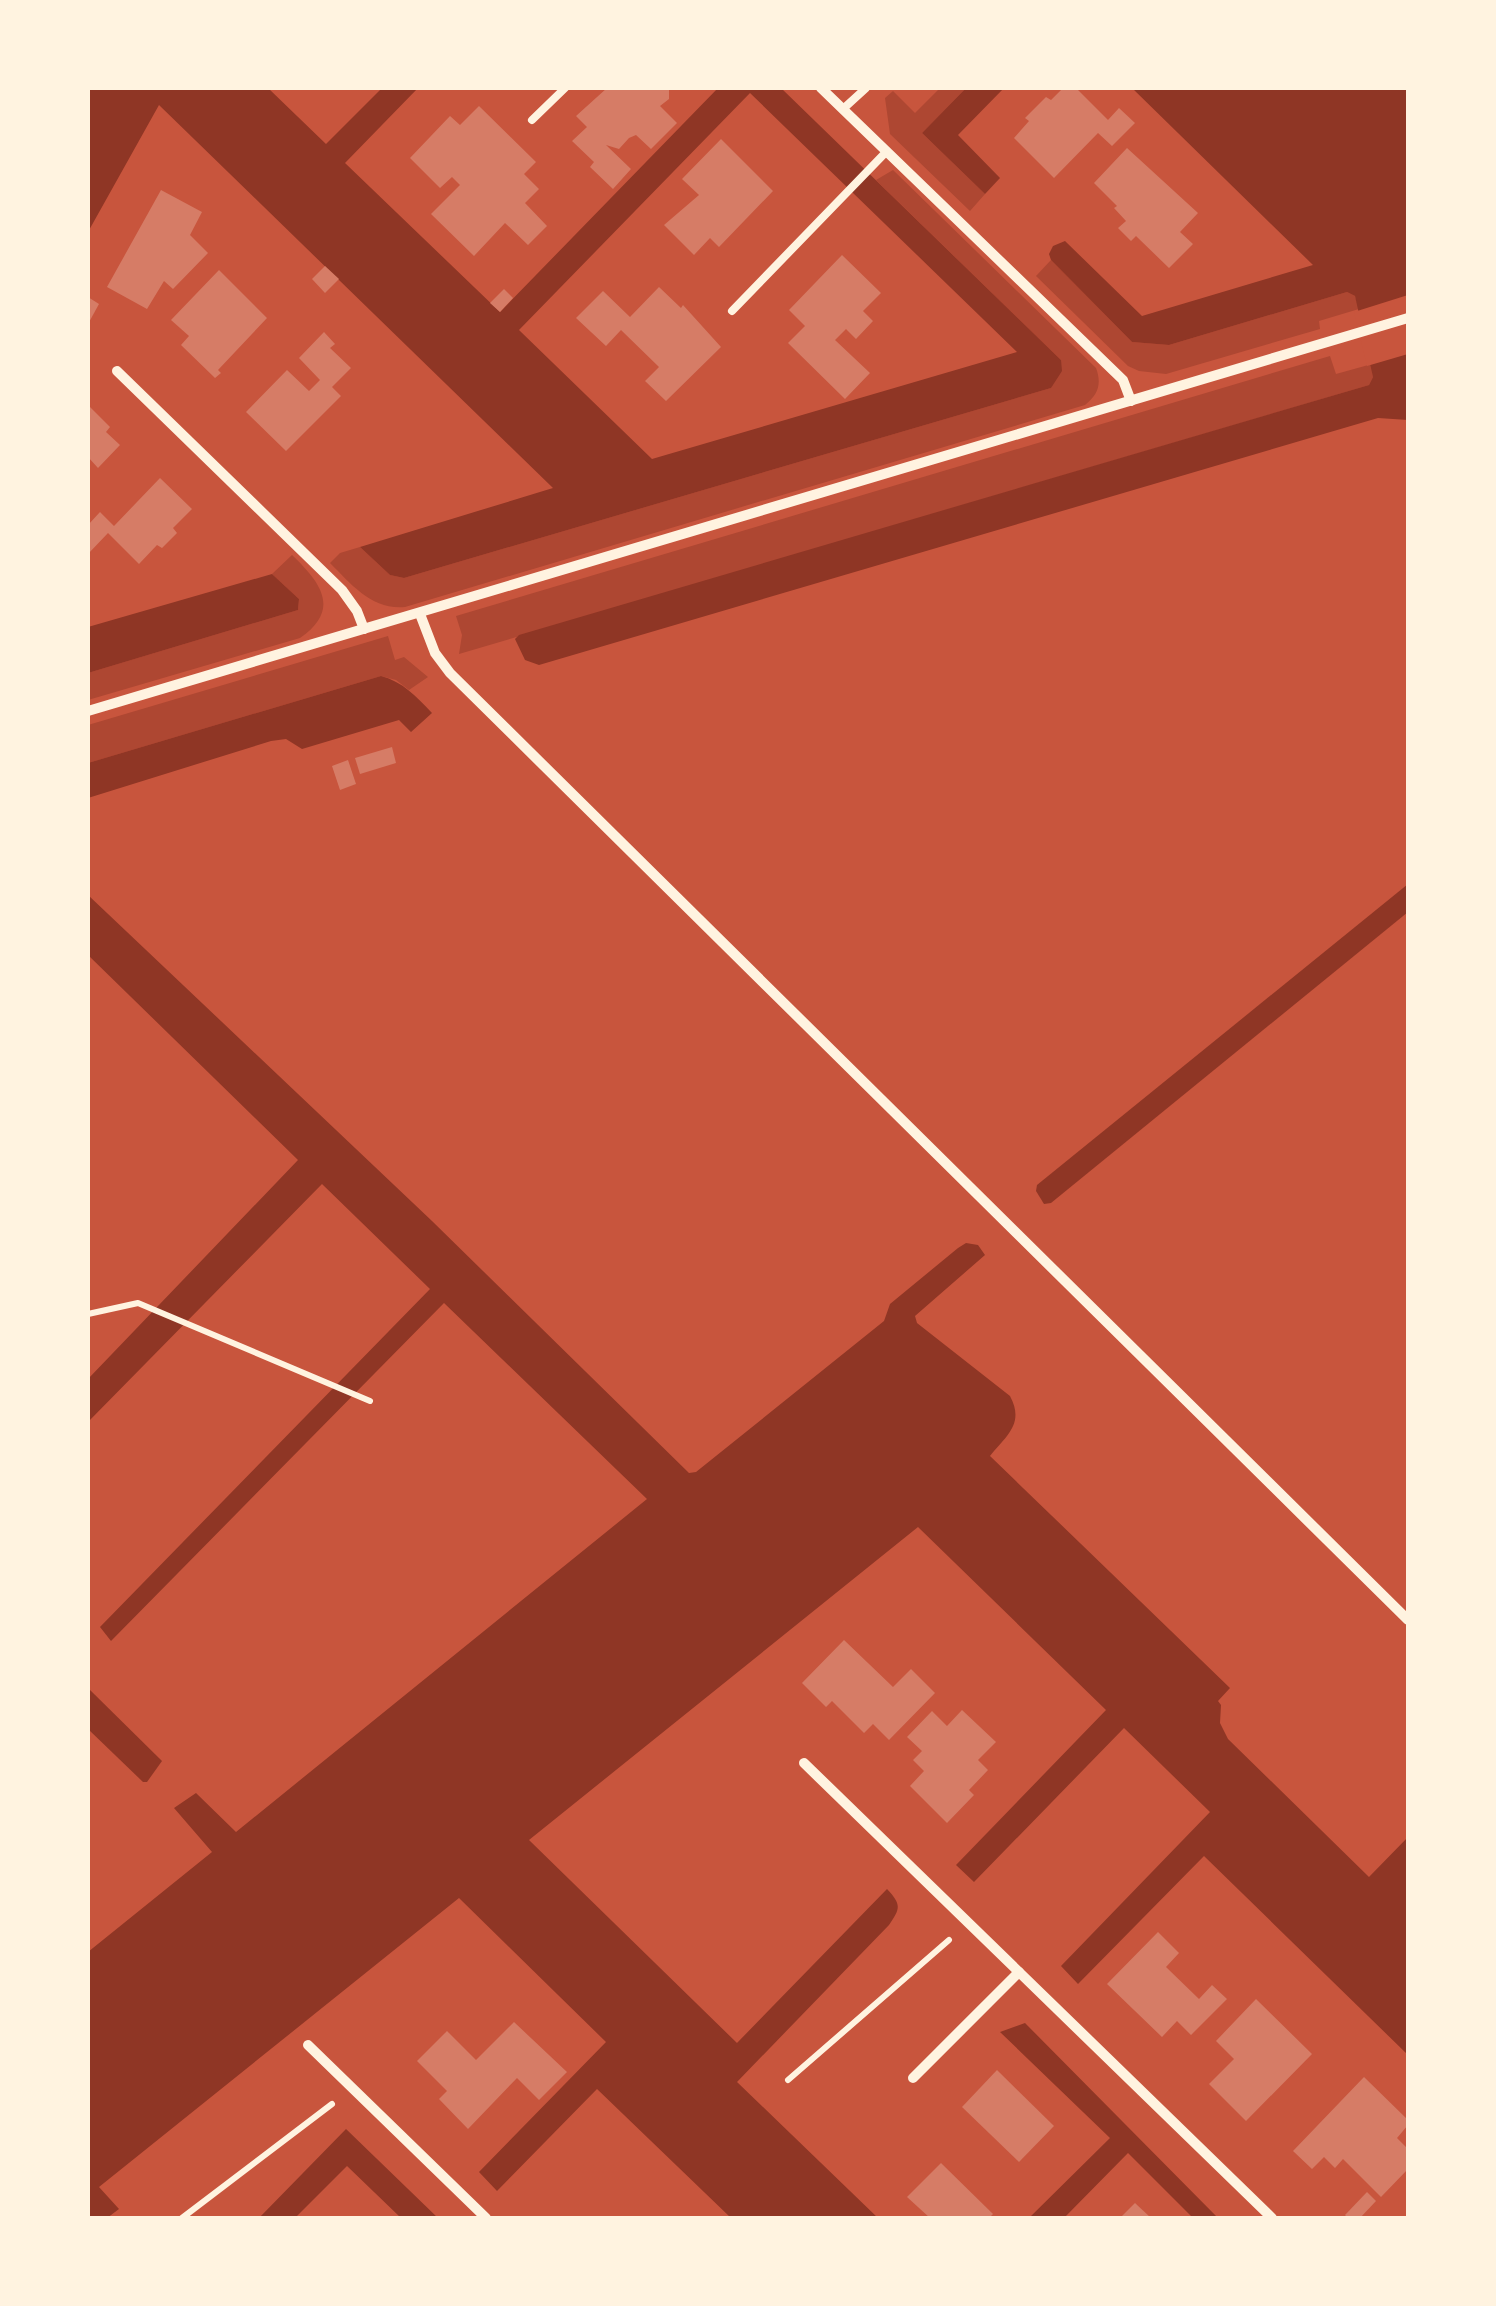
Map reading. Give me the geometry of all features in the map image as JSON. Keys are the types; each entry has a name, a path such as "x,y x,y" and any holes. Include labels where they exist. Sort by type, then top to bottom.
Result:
{"street":[{"path":"821,88 1123,380 1131,401"},
{"path":"88,711 1408,318"},
{"path":"118,371 342,590 357,611 364,630"},
{"path":"420,614 435,654 450,672 1408,1620"},
{"path":"804,1763 1272,2218"},
{"path":"914,2078 1019,1972"},
{"path":"308,2046 486,2218"}],"lane":[{"path":"532,120 564,88"},
{"path":"843,109 866,88"},
{"path":"732,311 887,151"}],"path":[{"path":"88,1314 138,1303 370,1402"},
{"path":"788,2080 968,1922"},
{"path":"182,2218 352,2088"}],"shaded area":[{"path":"88,88 268,88 326,144 382,88 418,88 345,163 500,312 718,88 781,88 1061,360 1062,371 1051,388 404,578 390,575 360,547 553,488 159,105 88,232","holes":["750,93 1017,352 652,459 519,330"]},
{"path":"940,88 966,88 922,133 985,194 970,211 890,134 885,98 893,91 915,113"},
{"path":"966,88 1004,88 958,135 1000,178 985,194 922,133"},
{"path":"1132,88 1408,88 1408,420 1378,418 539,665 525,660 515,639 519,635 1369,385 1373,377 1355,296 1347,292 1169,345 1132,342 1051,260 1053,246 1065,241 1142,316 1313,265"},
{"path":"893,170 1096,368 1098,389 1085,405 405,607 373,600 330,563 340,553 360,547 390,575 404,578 1051,388 1061,360 876,180"},
{"path":"1051,260 1132,342 1169,345 1347,292 1355,296 1359,309 1319,321 1320,329 1166,374 1139,371 1128,366 1036,276"},
{"path":"1330,356 1336,374 1372,364 1369,385 459,654 462,635 456,616"},
{"path":"292,555 318,585 323,606 313,627 300,638 88,700 88,673 298,610 299,599 272,574"},
{"path":"272,574 299,599 298,610 88,673 88,627"},
{"path":"388,636 395,660 404,657 428,677 409,690 396,680 381,676 88,763 88,725"},
{"path":"381,676 403,686 432,713 411,732 399,720 302,749 286,739 271,741 88,798 88,763"},
{"path":"1408,884 1408,912 1051,1203 1044,1204 1036,1191 1037,1185"},
{"path":"88,895 432,1221 689,1473 696,1472 884,1321 890,1304 958,1248 966,1243 978,1245 985,1255 915,1316 917,1323 1010,1396 1014,1422 990,1456 1230,1688 1218,1701 1220,1723 1228,1739 1369,1877 1408,1837 1408,2055 1204,1856 1078,1984 1061,1966 1210,1812 1124,1728 974,1882 956,1865 1106,1710 918,1527 529,1840 737,2043 887,1889 898,1906 889,1925 737,2082 878,2218 731,2218 597,2089 497,2191 479,2172 606,2042 459,1898 99,2187 119,2209 107,2218 88,2218 88,1952 212,1852 174,1808 196,1793 236,1832 647,1499 444,1303 111,1641 100,1627 430,1289 322,1184 88,1422 88,1379 298,1160 88,955"},
{"path":"88,1688 162,1761 147,1782 88,1729"},
{"path":"1025,2023 1218,2218 1193,2218 1128,2153 1064,2218 1029,2218 1110,2138 1000,2032"},
{"path":"346,2129 438,2218 401,2218 347,2166 295,2218 259,2218"}],"pier":[{"path":"1408,295 1408,354 1367,366 1354,312"}],"building":[{"path":"607,88 669,88 669,99 660,106 677,123 651,149 636,135 619,149 606,145 631,169 613,189 590,167 594,162 572,141 587,127 576,116"},
{"path":"1063,88 1076,88 1108,120 1119,108 1135,123 1112,146 1098,133 1054,178 1014,138 1029,121 1025,118 1046,97 1051,100"},
{"path":"479,106 536,162 524,174 539,189 525,203 547,226 528,245 505,223 474,256 431,214 460,185 452,177 440,188 410,158 450,116 460,125"},
{"path":"721,139 773,191 719,247 710,238 694,255 664,225 699,195 682,179"},
{"path":"1127,148 1198,213 1180,232 1193,244 1169,268 1136,236 1131,241 1118,228 1126,221 1094,183"},
{"path":"161,190 202,212 190,235 208,253 173,289 164,281 147,309 107,287"},
{"path":"842,255 881,293 863,311 873,321 856,339 846,329 835,340 870,373 845,399 788,343 805,326 789,310"},
{"path":"325,266 339,279 325,293 312,279"},
{"path":"219,270 267,318 215,378 181,345 189,336 171,320"},
{"path":"659,287 681,308 683,305 721,347 666,401 645,381 659,367 621,330 606,346 576,318 603,291 630,317"},
{"path":"504,289 513,298 500,312 490,303"},
{"path":"88,297 99,304 88,324"},
{"path":"324,332 335,344 330,348 351,368 332,387 341,396 286,451 246,412 287,370 309,391 320,380 299,358"},
{"path":"88,405 110,427 106,432 120,445 98,468 88,457"},
{"path":"160,478 192,509 173,528 177,533 162,548 157,545 139,564 108,533 88,554 88,525 100,512 114,526"},
{"path":"392,747 396,763 360,774 355,758"},
{"path":"348,760 356,784 340,790 332,766"},
{"path":"844,1640 893,1687 911,1669 935,1693 889,1740 873,1724 864,1733 832,1701 826,1707 802,1683"},
{"path":"962,1710 996,1742 978,1760 988,1770 969,1790 974,1795 947,1823 910,1786 924,1771 913,1760 922,1751 907,1737 932,1711 947,1726"},
{"path":"1158,1932 1179,1953 1166,1967 1199,1999 1212,1985 1227,1999 1191,2035 1177,2021 1162,2037 1107,1984"},
{"path":"1256,1999 1312,2054 1246,2121 1209,2084 1234,2059 1216,2041"},
{"path":"514,2022 567,2072 539,2100 517,2078 468,2129 439,2099 447,2091 417,2061 447,2031 476,2060"},
{"path":"997,2070 1054,2126 1019,2162 962,2107"},
{"path":"1364,2077 1408,2120 1397,2138 1408,2149 1408,2169 1381,2197 1343,2159 1335,2168 1324,2157 1312,2169 1293,2151"},
{"path":"941,2163 993,2214 989,2218 930,2218 907,2197"},
{"path":"1367,2192 1376,2201 1360,2218 1348,2218 1345,2215"},
{"path":"1135,2203 1151,2218 1120,2218"}]}
